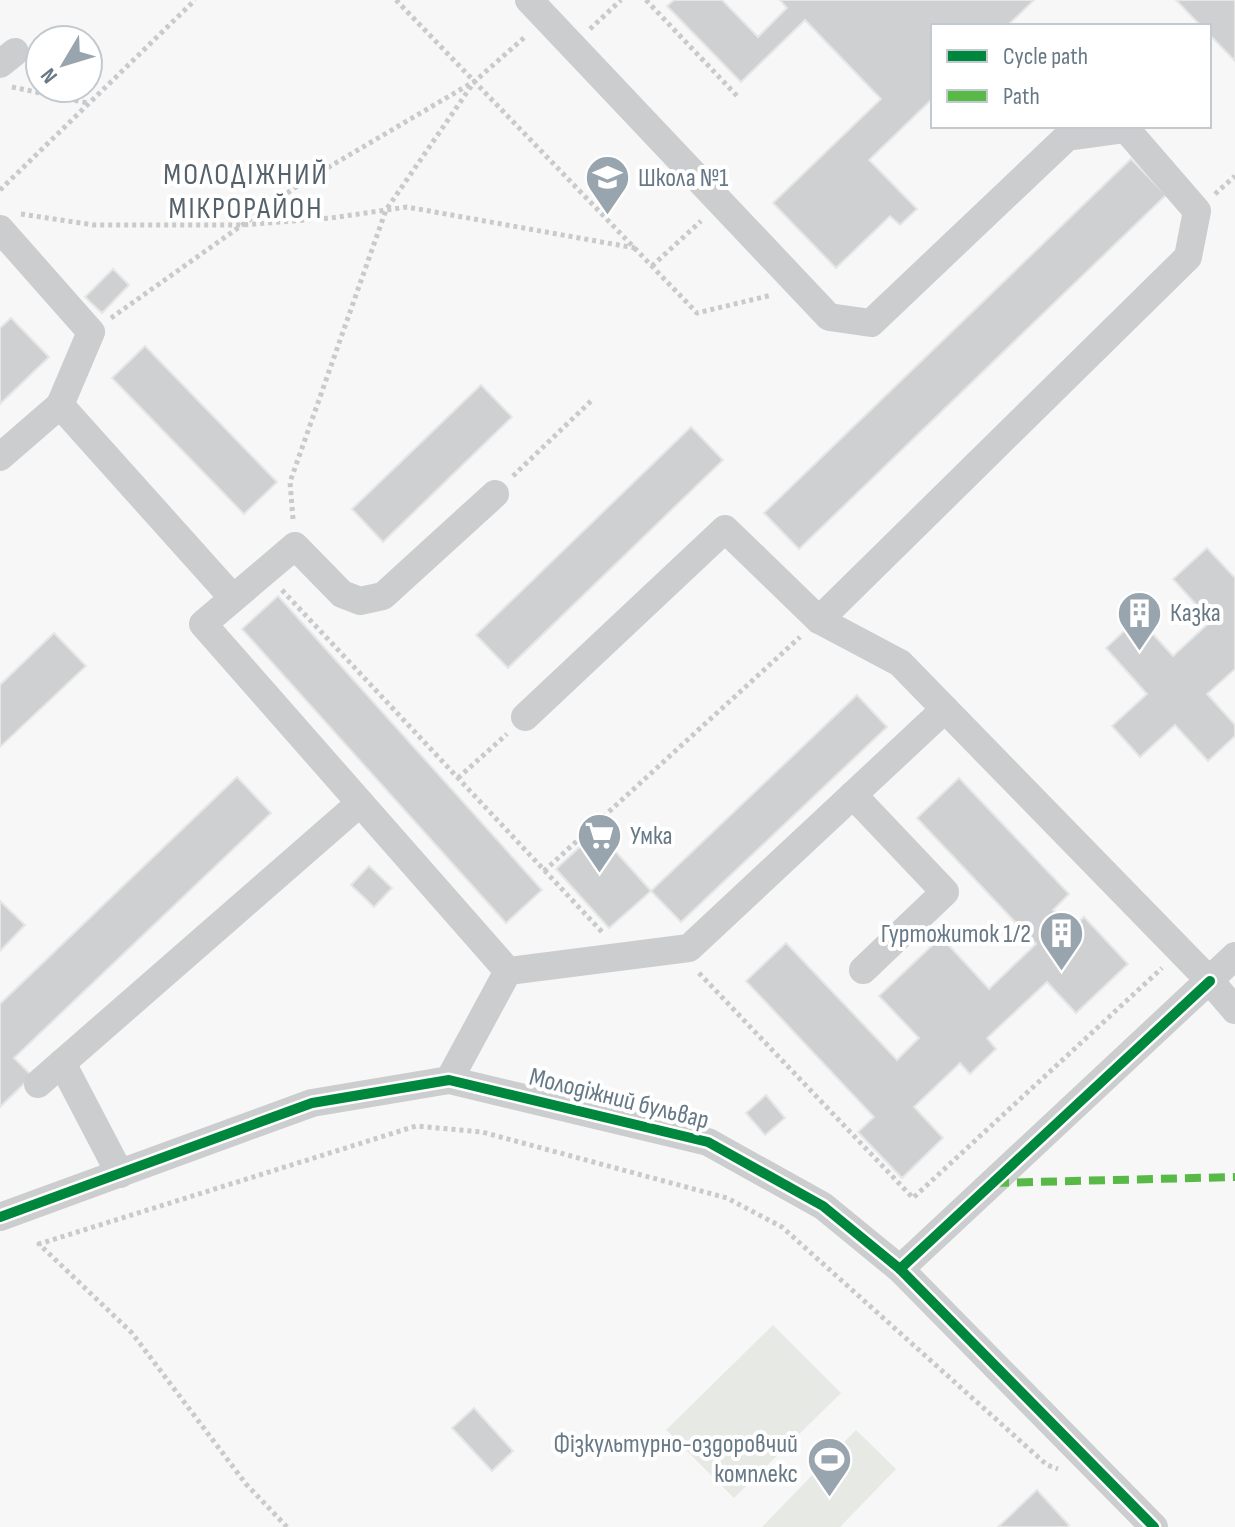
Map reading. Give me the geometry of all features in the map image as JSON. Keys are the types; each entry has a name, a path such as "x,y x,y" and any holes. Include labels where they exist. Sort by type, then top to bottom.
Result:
{"street":[{"path":"537,9 829,317 871,323 1067,137 1126,129 1197,211 1188,257 819,620"},
{"path":"0,457 60,405 91,332 8,221"},
{"path":"60,405 233,598"},
{"path":"495,494 383,596 360,601 342,594 295,546 203,624 508,971"},
{"path":"525,717 725,529 819,620 900,663 1235,1010"},
{"path":"508,971 689,948 945,709"},
{"path":"853,795 945,892 863,970"},
{"path":"38,1084 360,803"},
{"path":"900,1269 1235,956"},
{"path":"449,1080 508,971"},
{"path":"62,1063 120,1174"},
{"name":"Молодіжний бульвар","path":"0,1217 312,1103 449,1080 708,1142 823,1206 900,1269 1154,1527"}],"path":[{"path":"104,88 195,0"},
{"path":"396,0 697,313 800,289"},
{"path":"572,46 621,0"},
{"path":"646,0 739,98"},
{"path":"295,546 290,482 386,210 475,81 537,9"},
{"path":"91,332 300,184 475,81"},
{"path":"0,84 24,89"},
{"path":"0,190 88,104"},
{"path":"652,266 720,203"},
{"path":"8,221 94,225 242,225 331,218 407,207 635,248"},
{"path":"495,494 591,401"},
{"path":"264,572 624,957"},
{"path":"544,871 819,620"},
{"path":"457,779 525,717"},
{"path":"677,950 913,1198 1181,951"},
{"path":"287,1527 246,1484 132,1333 39,1244 416,1126 482,1132 727,1198 782,1227 1047,1465 1060,1470"}],"shaded area":[{"path":"773,1325 841,1393 734,1498 666,1430"},
{"name":"Фізкультурно-оздоровчий комплекс","path":"856,1430 896,1469 840,1527 762,1527"}],"building":[{"path":"674,0 722,0 758,37 787,8 780,0 1034,0 1009,24 931,24 931,100 869,160 917,209 900,225 890,216 836,268 773,203 881,99 805,20 741,82 667,6"},
{"path":"1176,0 1235,0 1235,61 1211,36 1211,24 1199,24"},
{"path":"1131,159 1166,195 799,549 764,513"},
{"path":"113,269 129,285 102,313 85,297"},
{"path":"11,318 49,357 0,404 0,328"},
{"path":"145,346 277,482 244,514 112,378"},
{"path":"481,385 512,417 383,542 352,509"},
{"path":"691,427 723,460 508,668 476,635"},
{"name":"Казка","path":"1207,548 1235,578 1235,669 1207,694 1235,725 1235,736 1208,761 1175,725 1140,757 1112,726 1147,694 1106,648 1138,618 1173,656 1211,621 1173,579"},
{"path":"278,596 542,890 506,923 242,629"},
{"path":"54,633 86,666 0,747 0,685"},
{"path":"857,695 887,727 681,922 651,891"},
{"path":"237,777 271,813 14,1058 32,1076 0,1107 0,1004"},
{"name":"Гуртожиток 1/2","path":"959,778 1069,894 1053,910 1071,929 1084,917 1128,964 1076,1013 1047,982 987,1038 996,1049 970,1074 960,1063 914,1107 943,1138 902,1178 858,1132 874,1117 746,981 786,943 897,1060 919,1038 879,996 941,937 989,989 1036,944 917,818"},
{"name":"Умка","path":"597,831 651,891 609,928 556,869"},
{"path":"369,866 392,888 374,907 351,885"},
{"path":"0,901 25,925 0,951"},
{"path":"766,1095 785,1118 765,1135 746,1113"},
{"path":"474,1408 513,1451 492,1471 452,1428"},
{"path":"1037,1490 1069,1525 1067,1527 998,1527"}],"marked path":[{"path":"993,1183 1235,1177"}],"cycle path":[{"path":"900,1269 1210,981"},
{"path":"0,1217 312,1103 449,1080 708,1142 823,1206 900,1269 1154,1527"}],"place":[{"name":"Школа №1","path":"607,217"},
{"name":"Казка","path":"1139,652"},
{"name":"Умка","path":"599,875"},
{"name":"Гуртожиток 1/2","path":"1062,973"},
{"name":"Фізкультурно-оздоровчий комплекс","path":"829,1498"}],"district":[{"name":"МОЛОДІЖНИЙ МІКРОРАЙОН","path":"246,192"}]}
